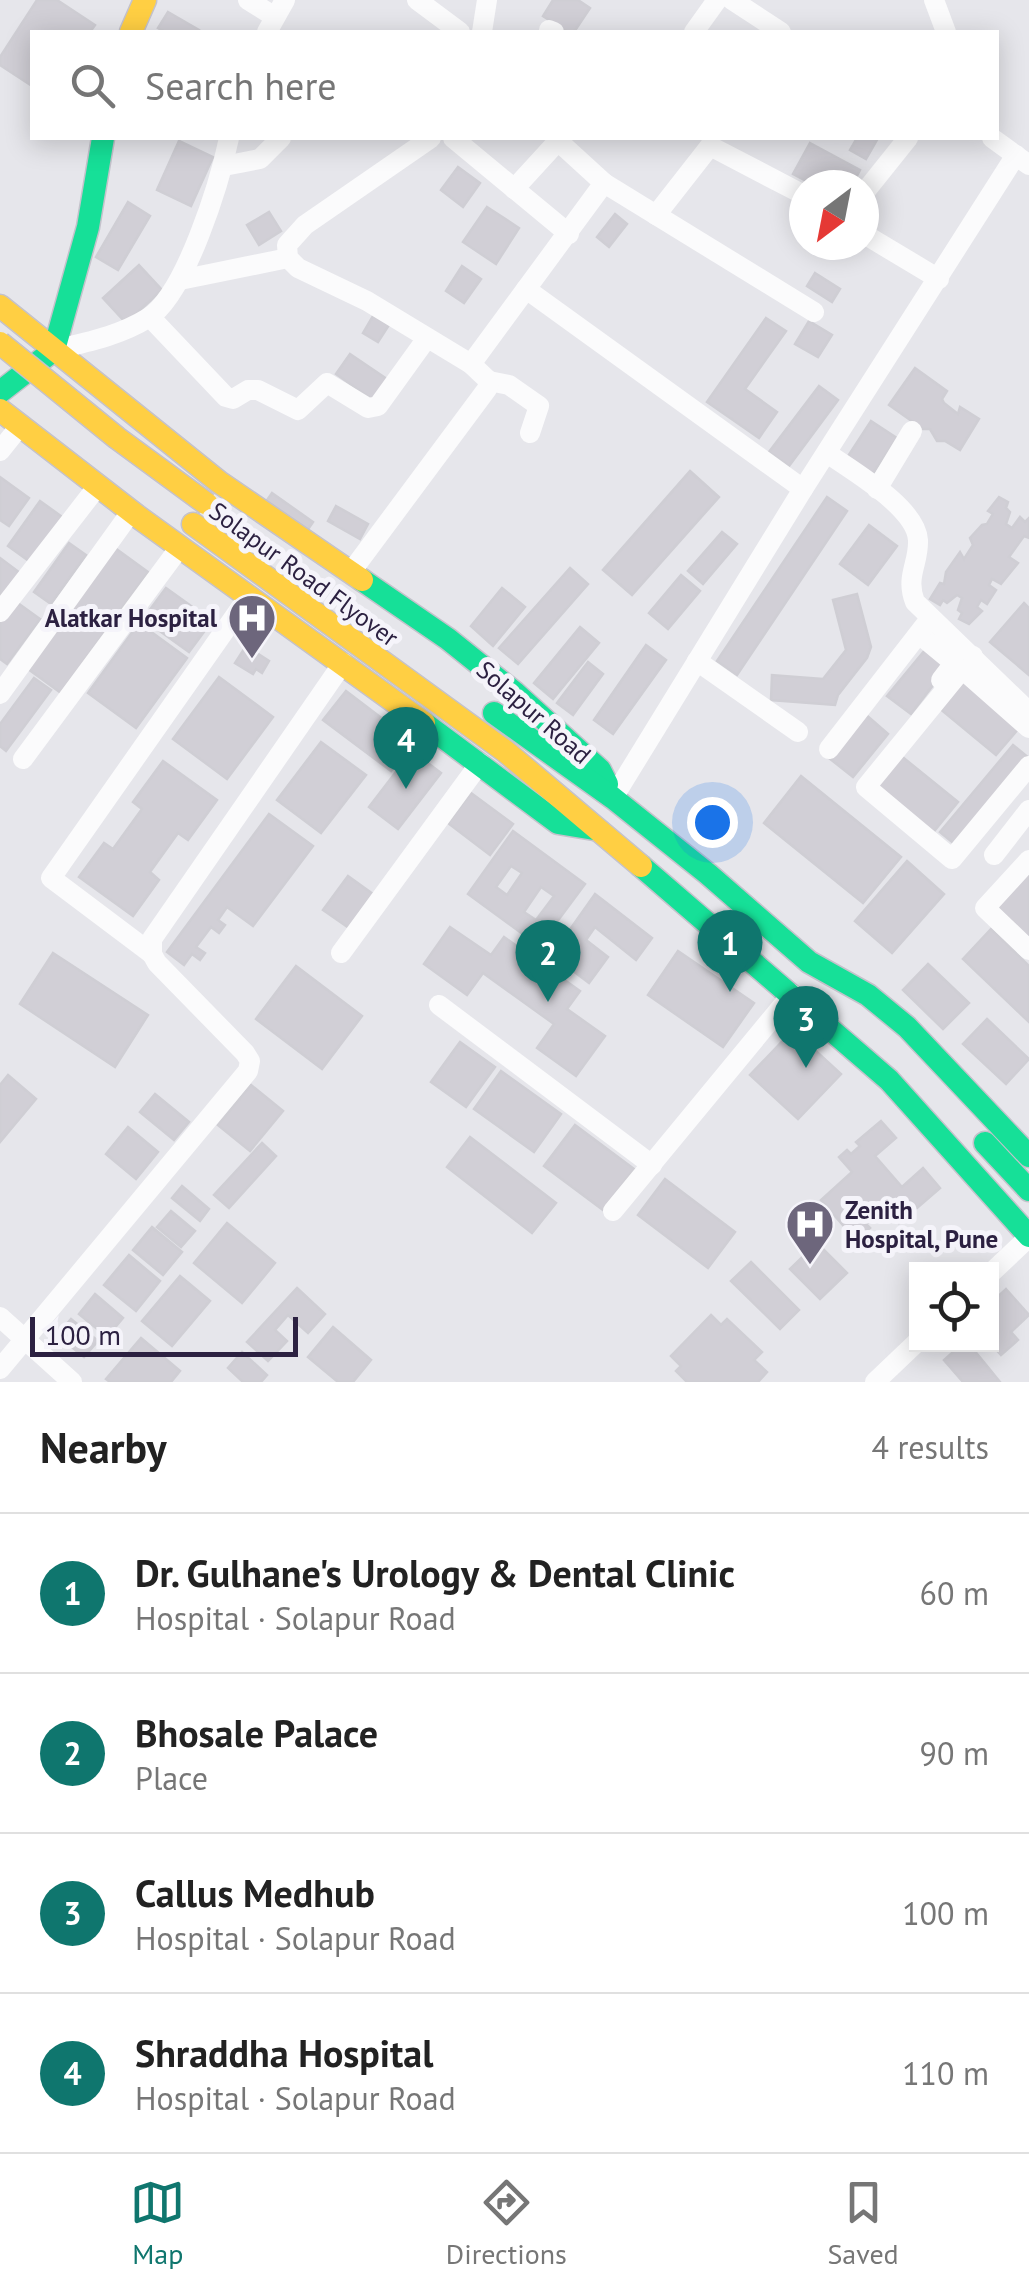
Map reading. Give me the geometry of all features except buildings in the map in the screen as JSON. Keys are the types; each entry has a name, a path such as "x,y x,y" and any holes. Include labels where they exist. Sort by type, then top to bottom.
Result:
{"main road":[{"path":"137,30 145,0"},
{"path":"0,392 54,350 88,227 103,140"},
{"name":"Solapur Road","path":"0,306 220,482 448,639 514,692 600,770 612,798 708,874 809,962 868,994 907,1027 1029,1156"},
{"name":"Solapur Road Flyover","path":"0,343 118,438 215,509"},
{"path":"0,376 28,400"},
{"path":"0,410 97,488 343,663 558,823 594,829 890,1080 1029,1236"},
{"name":"Solapur Road Flyover","path":"185,519 504,751 594,829"},
{"path":"473,698 612,798"},
{"path":"809,962 922,1073 1029,1190"}],"street":[{"path":"248,0 273,23"},
{"path":"417,0 457,30"},
{"path":"482,30 487,0"},
{"path":"695,30 717,0"},
{"path":"732,0 779,30"},
{"path":"934,0 945,30"},
{"path":"54,350 116,334 150,317 180,280 224,166 229,140"},
{"path":"224,166 260,159 278,140"},
{"path":"429,140 305,225 287,245 288,258 298,268 367,301 471,364 489,381 509,384 540,406 530,433"},
{"path":"455,140 569,234"},
{"path":"514,189 559,140"},
{"path":"561,140 604,183 814,312"},
{"path":"879,174 906,140"},
{"path":"612,798 803,489 939,279 1022,160 995,140"},
{"path":"656,215 710,146 789,187"},
{"path":"471,364 604,183"},
{"path":"879,243 939,279"},
{"path":"180,280 288,258"},
{"path":"526,289 803,489"},
{"path":"150,317 226,397 258,390 298,410 327,383 368,408 378,406 427,338"},
{"path":"351,572 488,390 489,381"},
{"path":"0,451 20,426"},
{"path":"877,489 912,432"},
{"path":"827,453 897,504 912,522 918,540 909,588 925,626 954,663 858,778"},
{"path":"0,612 97,488"},
{"path":"0,694 131,512"},
{"path":"23,759 180,547"},
{"path":"0,1369 248,1071 250,1061 245,1053 152,954 51,878 249,596"},
{"path":"925,626 1029,712"},
{"path":"829,749 925,626"},
{"path":"697,661 798,732"},
{"path":"968,662 1029,728"},
{"path":"968,662 866,787 952,860 1029,766"},
{"path":"152,954 152,939 162,921 343,663"},
{"path":"341,953 480,763"},
{"path":"994,855 1029,810"},
{"path":"1029,860 984,908 1029,950"},
{"path":"613,1211 792,994"},
{"path":"439,1005 652,1165"},
{"path":"999,1265 1029,1236"},
{"path":"0,1317 72,1382"},
{"path":"875,1382 909,1350"}],"traffic: fast":[{"path":"0,392 54,350 88,227 103,140"},
{"path":"362,580 448,639 514,692 600,770 607,784"},
{"path":"494,713 613,798 809,962 868,995 907,1027 1029,1156"},
{"path":"424,723 558,823 594,829"},
{"path":"641,866 889,1080 1029,1236"},
{"path":"985,1143 1029,1190"}],"traffic: slow":[{"path":"132,30 145,0"},
{"path":"0,306 219,482 362,580"},
{"path":"0,343 117,438 207,504"},
{"path":"0,410 137,516 424,723"},
{"path":"193,524 505,751 641,866"}],"place":[{"name":"Alatkar Hospital","path":"252,660"},
{"name":"Shraddha Hospital","path":"406,789"},
{"name":"Dr. Gulhane's Urology & Dental Clinic","path":"730,992"},
{"name":"Bhosale Palace","path":"548,1002"},
{"name":"Callus Medhub","path":"806,1068"},
{"name":"Zenith Hospital, Pune","path":"810,1266"}]}
